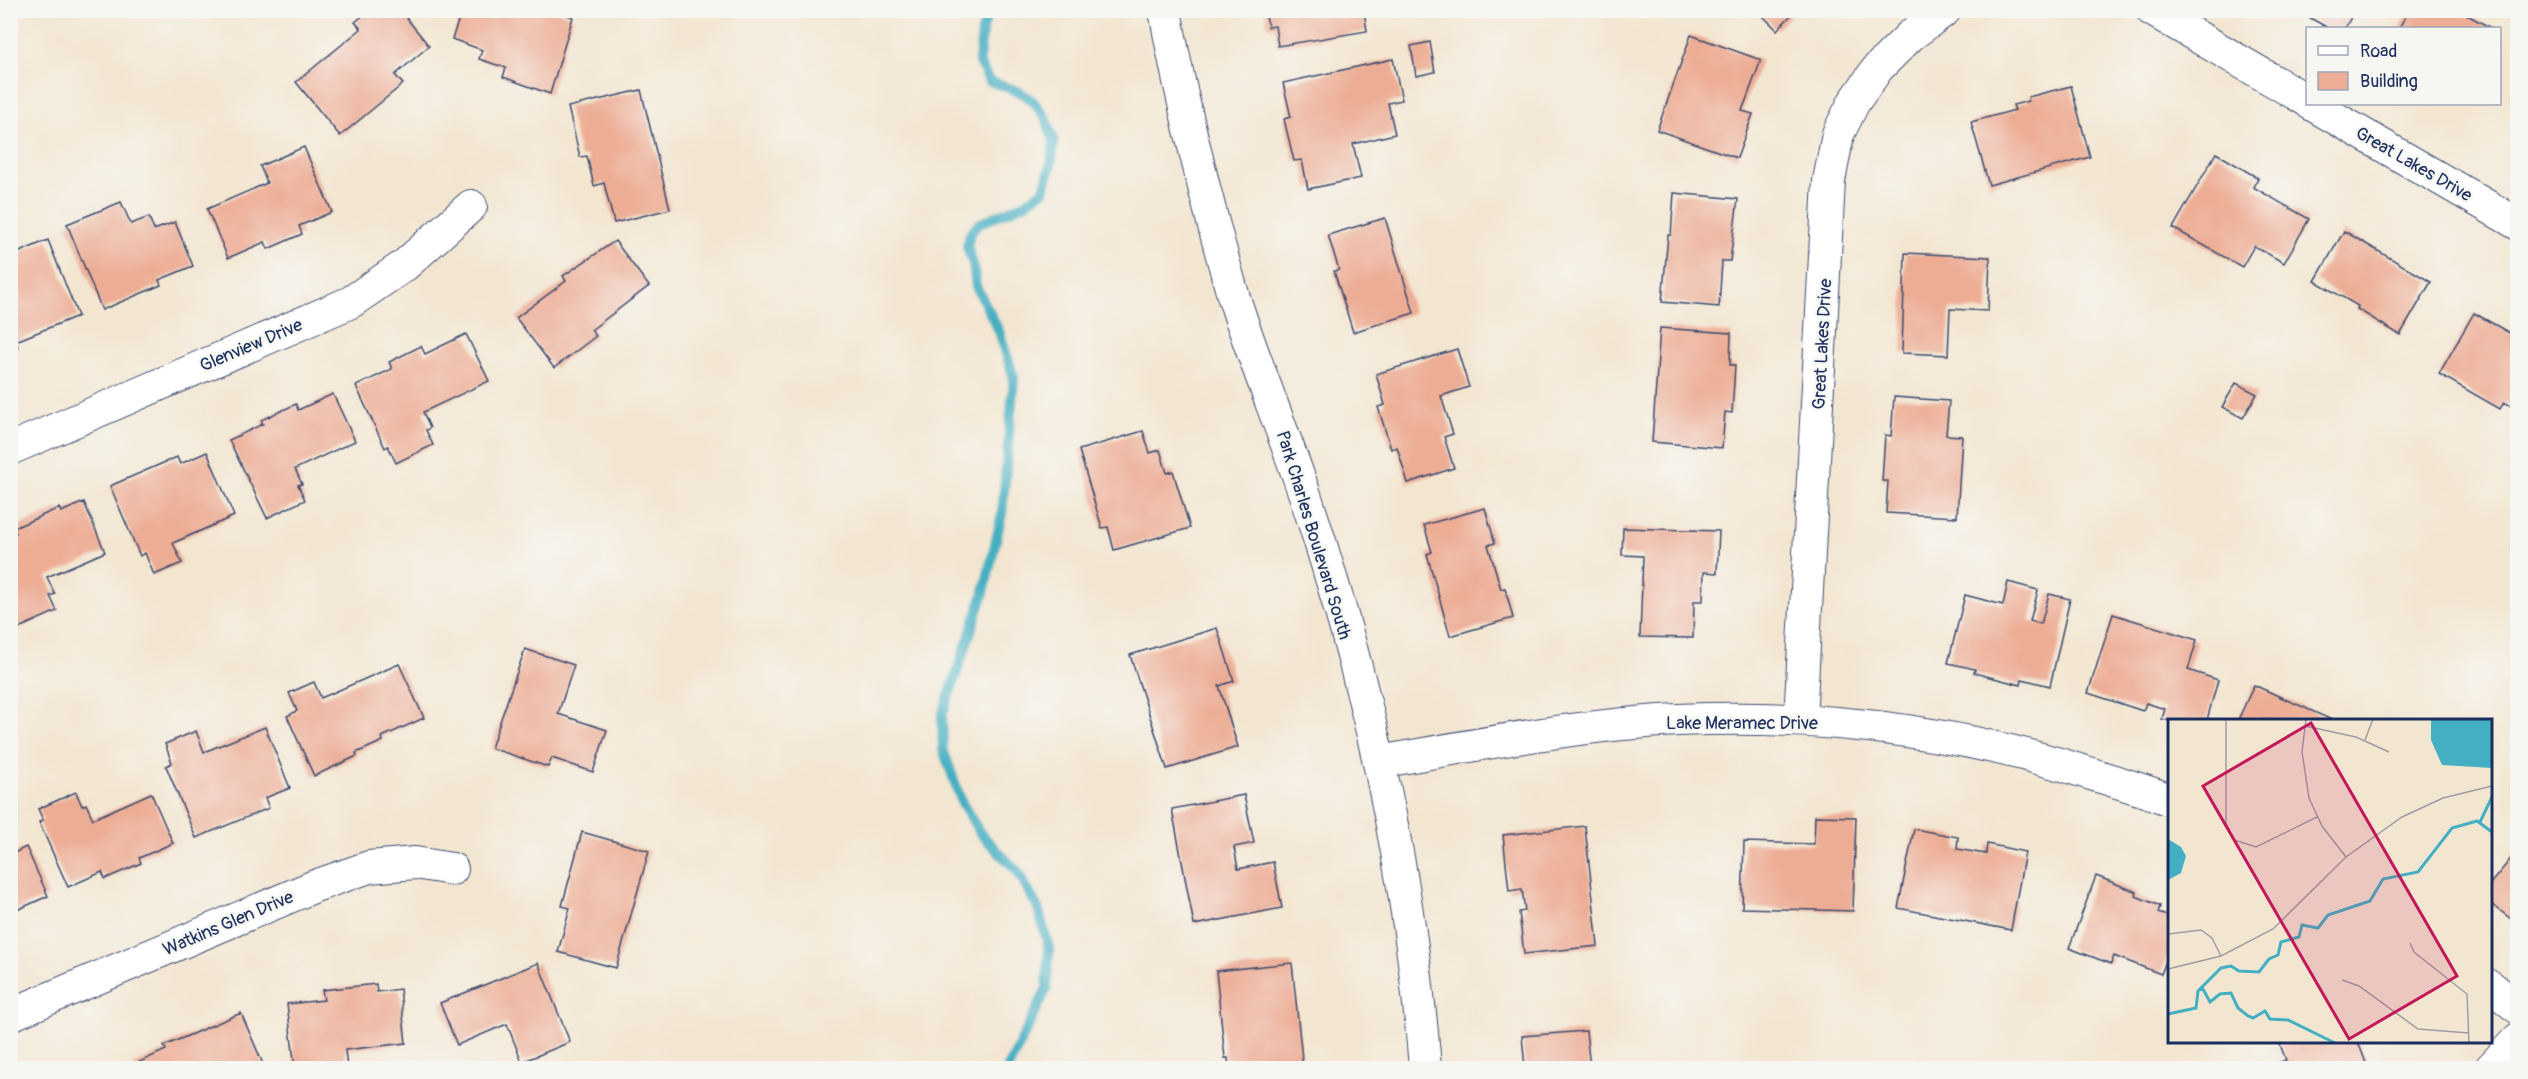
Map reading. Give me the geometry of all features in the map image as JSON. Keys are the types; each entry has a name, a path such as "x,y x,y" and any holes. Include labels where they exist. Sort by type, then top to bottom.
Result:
{"street":[{"name":"Park Charles Boulevard South","path":"1165,10 1185,110 1235,302 1305,495 1343,623 1379,762 1404,901 1425,1068"},
{"name":"Great Lakes Drive","path":"1800,720 1829,181 1838,134 1854,102 1878,68 1911,36 1944,10"},
{"path":"2152,10 2306,100"},
{"name":"Great Lakes Drive","path":"2314,105 2517,224"},
{"name":"Glenview Drive","path":"10,449 351,302 405,265 471,206"},
{"name":"Lake Meramec Drive","path":"1379,762 1501,741 1597,728 1706,719 1800,720 1897,730 1980,743 2062,764 2168,800"},
{"name":"Watkins Glen Drive","path":"10,1015 304,891 369,867 416,863 452,869"},
{"path":"2492,988 2517,1008"},
{"path":"2491,1068 2517,1039"}],"building":[{"path":"382,10 400,10 429,46 395,75 403,84 340,136 296,82 361,29 355,22 369,11 374,17"},
{"path":"462,10 554,10 573,17 550,94 503,77 506,68 479,59 482,50 452,39"},
{"path":"1265,10 1364,10 1367,31 1278,46 1275,26 1268,27"},
{"path":"1757,10 1796,10 1777,30"},
{"path":"2296,10 2355,10 2346,27 2326,27"},
{"path":"2409,10 2458,10 2489,27 2400,27"},
{"path":"1691,35 1761,60 1742,111 1753,114 1737,158 1657,130"},
{"path":"1430,42 1435,72 1416,76 1411,46"},
{"path":"1393,59 1402,100 1388,103 1395,134 1353,144 1361,178 1308,189 1302,160 1294,161 1284,119 1291,117 1283,83"},
{"path":"2071,86 2090,157 1989,185 1971,122 2015,110 2013,105 2029,101 2028,97"},
{"path":"641,90 670,209 614,223 604,183 594,186 587,156 580,157 568,107"},
{"path":"304,147 332,212 299,226 302,234 268,249 265,242 228,258 207,209 267,183 260,166"},
{"path":"2216,153 2258,178 2253,187 2309,219 2284,263 2254,246 2242,267 2173,228"},
{"path":"1674,193 1738,199 1730,261 1722,261 1719,307 1662,302"},
{"path":"121,202 131,224 149,217 154,230 175,222 193,266 159,280 161,285 102,310 67,224"},
{"path":"1385,218 1414,313 1353,332 1334,271 1339,270 1328,235"},
{"path":"2344,231 2431,282 2400,335 2357,309 2358,306 2315,281"},
{"path":"48,240 78,316 16,341 18,348 10,351 10,275 16,273 10,256"},
{"path":"615,241 649,286 591,330 596,336 554,368 516,318 566,281 563,276"},
{"path":"1905,253 1990,257 1988,311 1950,309 1948,355 1902,353"},
{"path":"2474,313 2515,336 2518,332 2517,409 2504,402 2500,409 2439,374"},
{"path":"1660,328 1731,333 1730,365 1735,365 1732,413 1725,412 1722,448 1652,442"},
{"path":"466,334 489,381 423,412 430,428 426,430 433,445 396,463 388,446 385,448 356,386 392,369 389,362 421,346 425,354"},
{"path":"1457,349 1469,387 1441,396 1453,434 1444,437 1454,468 1408,483 1397,447 1391,449 1378,407 1385,405 1376,374"},
{"path":"2236,383 2257,394 2243,418 2222,407"},
{"path":"333,394 355,441 295,469 302,484 298,485 305,500 267,518 229,440 263,424 261,420 296,404 298,410"},
{"path":"1894,397 1949,401 1946,435 1962,436 1957,517 1886,513 1888,481 1882,481 1885,435 1891,436"},
{"path":"1143,431 1150,453 1160,450 1167,473 1173,471 1190,528 1114,550 1108,527 1102,528 1079,450"},
{"path":"207,452 234,516 173,543 182,563 154,575 145,553 140,556 110,486 177,457 180,464"},
{"path":"84,502 105,552 47,577 55,594 50,596 57,611 19,628 10,611 10,535 16,533 14,528 59,508 61,512"},
{"path":"1485,508 1495,543 1488,545 1501,589 1505,588 1513,618 1450,636 1427,554 1432,552 1424,525"},
{"path":"1623,528 1719,531 1717,573 1704,572 1703,601 1694,601 1693,638 1640,637 1643,556 1622,555"},
{"path":"2008,582 2038,590 2030,621 2041,624 2049,594 2070,599 2050,686 2022,679 2021,685 1974,673 1975,669 1948,663 1965,595 2003,605"},
{"path":"2113,614 2197,640 2188,670 2218,680 2207,719 2168,720 2162,719 2165,709 2146,703 2143,711 2088,693"},
{"path":"1217,628 1234,681 1219,686 1238,747 1167,769 1130,655"},
{"path":"525,649 574,665 558,714 607,730 593,772 552,758 548,767 491,748"},
{"path":"399,664 424,718 382,737 383,741 356,753 357,756 314,776 287,716 297,711 289,693 314,682 321,698"},
{"path":"2254,685 2330,719 2238,719"},
{"path":"265,727 290,788 265,798 269,808 196,838 166,766 172,763 165,744 196,731 204,752"},
{"path":"76,792 82,806 86,804 93,819 151,793 173,843 139,858 141,863 105,879 102,872 68,887 39,822 43,820 38,809"},
{"path":"1244,795 1254,843 1234,847 1238,869 1273,862 1282,908 1194,925 1172,809"},
{"path":"1815,816 1856,817 1853,911 1742,908 1744,842 1814,844"},
{"path":"1585,826 1598,946 1524,954 1519,912 1525,911 1522,889 1509,891 1503,835"},
{"path":"1914,829 1958,837 1957,849 1986,854 1987,844 2025,852 2011,930 1898,908"},
{"path":"582,832 649,851 616,968 558,952 570,908 562,906"},
{"path":"26,847 48,896 10,913 10,855"},
{"path":"2518,850 2518,924 2492,904 2492,882"},
{"path":"2096,876 2137,892 2136,896 2160,906 2158,913 2168,916 2168,956 2161,974 2114,956 2111,964 2069,948"},
{"path":"538,963 570,1042 522,1062 507,1024 457,1045 440,1003"},
{"path":"1292,963 1303,1068 1229,1068 1228,1058 1225,1058 1216,971"},
{"path":"376,984 377,992 400,989 406,1043 345,1050 347,1068 295,1068 287,1004 324,1000 322,990"},
{"path":"241,1013 263,1064 254,1068 134,1068 133,1065 166,1050 164,1046"},
{"path":"1586,1031 1590,1068 1525,1068 1522,1036"},
{"path":"2279,1043 2358,1043 2368,1068 2265,1068 2286,1060"}],"waterway":[{"path":"989,10 982,31 979,62 989,81 1020,92 1033,101 1046,118 1054,141 1051,165 1044,190 1026,203 978,224 970,234 967,246 973,264 976,286 999,331 1014,378 1002,514 983,596 942,716 943,749 962,803 980,833 1018,872 1038,908 1049,948 1047,988 1008,1068"}]}
